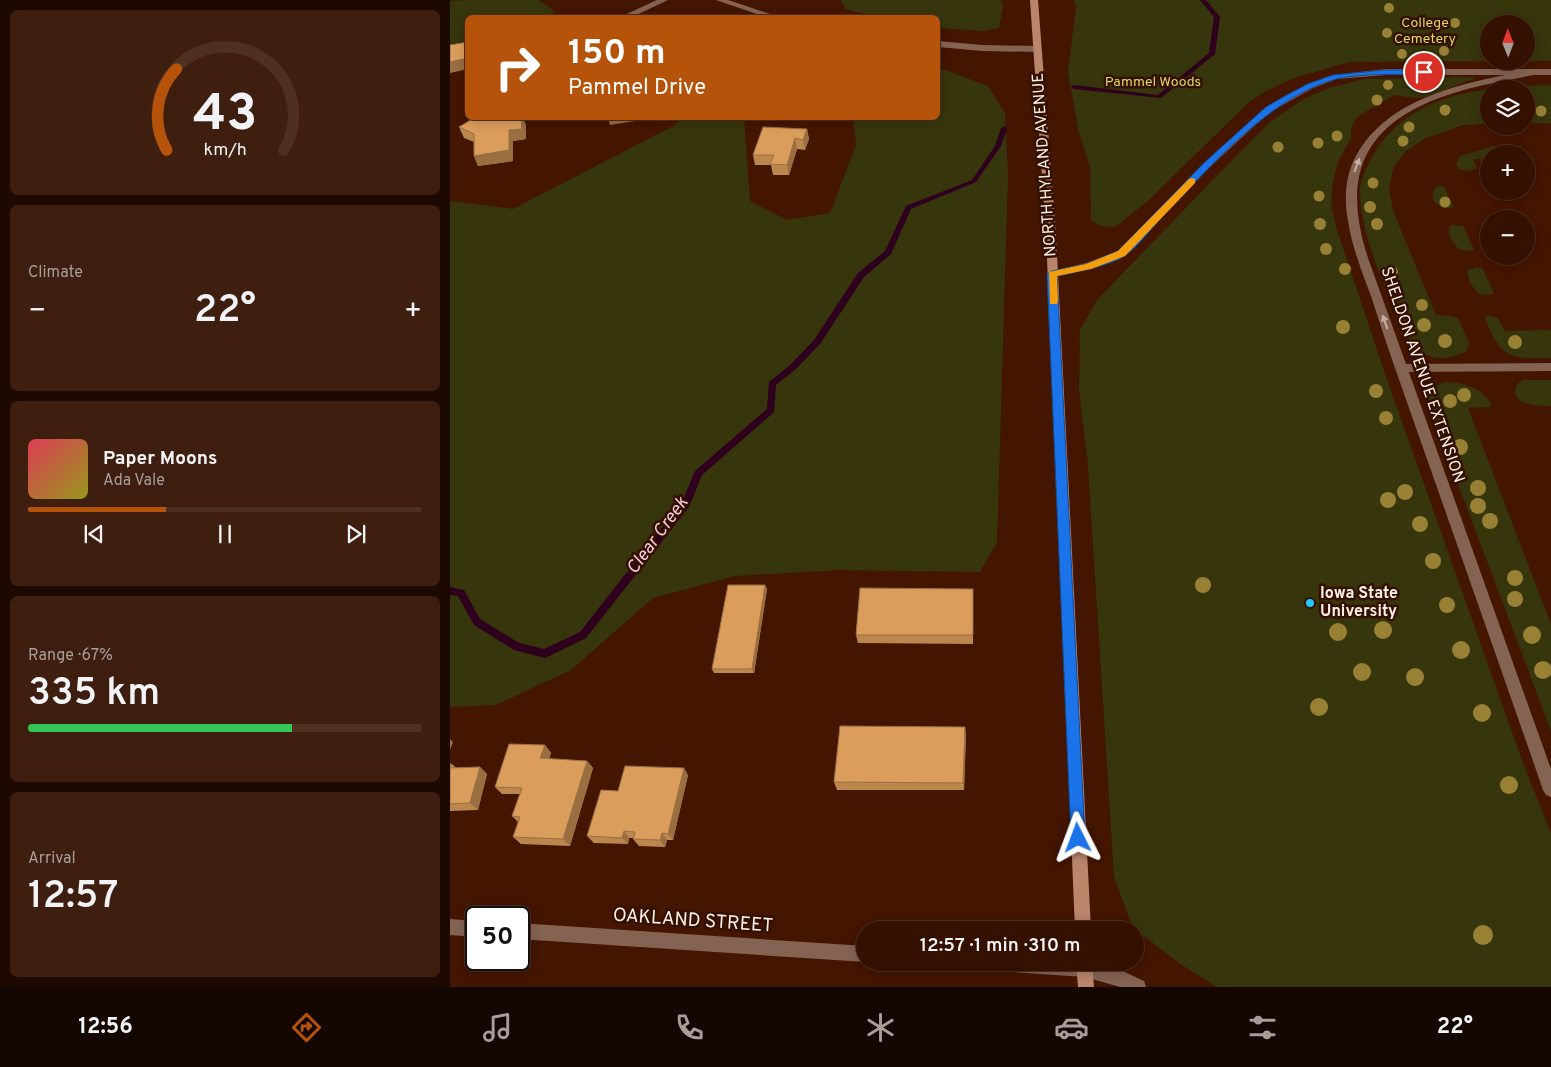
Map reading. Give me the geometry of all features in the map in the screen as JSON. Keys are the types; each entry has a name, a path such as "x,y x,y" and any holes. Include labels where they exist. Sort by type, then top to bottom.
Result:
{"main road":[{"name":"NORTH HYLAND AVENUE","path":"1034,0 1050,216 1083,921"},
{"path":"1084,971 1086,987"}],"street":[{"path":"629,15 664,0"},
{"path":"720,0 768,15"},
{"path":"940,44 982,48 1037,49"},
{"name":"SHELDON AVENUE EXTENSION","path":"1535,72 1456,90 1414,106 1381,130 1361,155 1354,173 1350,192 1352,216 1361,252 1400,368 1551,790"},
{"path":"1052,274 1088,266 1122,253 1208,164 1248,127 1269,109 1310,86 1336,77 1378,73 1551,72"},
{"path":"1400,368 1551,367"},
{"path":"450,927 465,928"},
{"name":"OAKLAND STREET","path":"530,932 856,953"},
{"path":"1100,971 1116,976 1138,987"}],"green space":[{"path":"539,0 553,10 553,15 465,15 465,41 450,45 450,1"},
{"path":"841,0 1001,0 1003,7 999,28 983,31 940,28 940,15 868,15 845,9"},
{"name":"Pammel Woods","path":"1074,0 1551,0 1551,61 1535,61 1535,15 1480,15 1480,61 1349,62 1294,78 1266,91 1248,103 1149,200 1115,227 1101,226 1091,220 1090,167 1078,129 1068,71 1076,7"},
{"path":"940,69 988,86 1005,113 1008,176 997,542 980,572 839,570 735,576 653,598 571,670 496,705 450,707 450,201 513,209 675,125 679,120 744,120 750,201 787,220 830,213 856,145 853,120 940,120"},
{"name":"Iowa State University","path":"1476,78 1425,97 1414,98 1394,95 1360,115 1354,121 1351,129 1351,138 1338,162 1333,181 1331,204 1337,230 1384,371 1524,766 1551,833 1551,987 1217,987 1179,963 1144,936 1144,921 1130,921 1114,877 1088,466 1079,390 1080,330 1097,300 1270,122 1302,100 1329,88 1364,79"},
{"path":"1551,85 1551,123 1535,123 1535,86"},
{"path":"1480,90 1480,124 1463,125 1424,139 1405,152 1393,169 1389,190 1394,213 1436,315 1458,318 1469,343 1467,351 1447,358 1439,358 1423,353 1416,348 1404,332 1382,281 1370,245 1361,209 1361,182 1366,168 1388,135 1407,118 1428,106 1451,97"},
{"path":"1480,150 1480,159 1473,159 1477,168 1469,171 1459,169 1456,165 1460,156"},
{"path":"1438,186 1444,187 1454,207 1443,207 1435,202 1432,194"},
{"path":"1453,225 1463,226 1474,250 1464,250 1456,246 1449,232 1449,227"},
{"path":"1477,267 1483,269 1494,294 1481,295 1471,284 1468,270"},
{"path":"1487,315 1498,318 1505,331 1551,330 1551,358 1525,358 1508,354 1502,349 1491,332 1485,319"},
{"path":"1523,380 1551,380 1551,406 1533,405 1521,401 1515,392 1516,385"},
{"path":"1443,382 1464,384 1471,387 1482,393 1492,404 1490,407 1468,408 1551,624 1551,731 1429,407 1431,392"}],"building":[{"path":"465,42 465,59 450,62 450,45"},
{"path":"471,120 521,120 522,129 509,130 509,150 474,156 474,134 459,127"},
{"path":"763,127 807,129 803,140 795,138 787,165 770,164 774,155 753,155"},
{"path":"728,585 765,585 752,669 712,669"},
{"path":"860,588 973,589 973,635 856,635"},
{"path":"840,726 965,727 963,783 834,782"},
{"path":"509,744 545,745 540,758 587,761 563,839 513,837 520,817 512,816 522,788 495,787"},
{"path":"625,766 684,768 668,834 662,833 660,840 633,839 635,832 624,831 622,838 587,836 601,790 618,791"},
{"path":"480,767 470,803 450,804 450,768"}],"waterway":[{"name":"Clear Creek","path":"1074,87 1159,97 1212,54 1217,17 1203,0"},
{"name":"Clear Creek","path":"450,591 461,593 477,622 517,647 545,654 583,635 686,504 698,473 771,410 772,384 793,367 817,342 861,275 888,252 908,208 974,181 998,146 1004,128"}],"slow traffic":[{"path":"1053,301 1052,274 1107,261 1122,253 1192,181"}],"place":[{"name":"Iowa State University","path":"1310,603"}],"route":[{"path":"1078,838 1052,274 1107,261 1122,253 1208,164 1269,109 1288,97 1310,86 1336,77 1386,72 1424,72"}],"park label":[{"name":"College Cemetery","path":"1425,32"}]}
